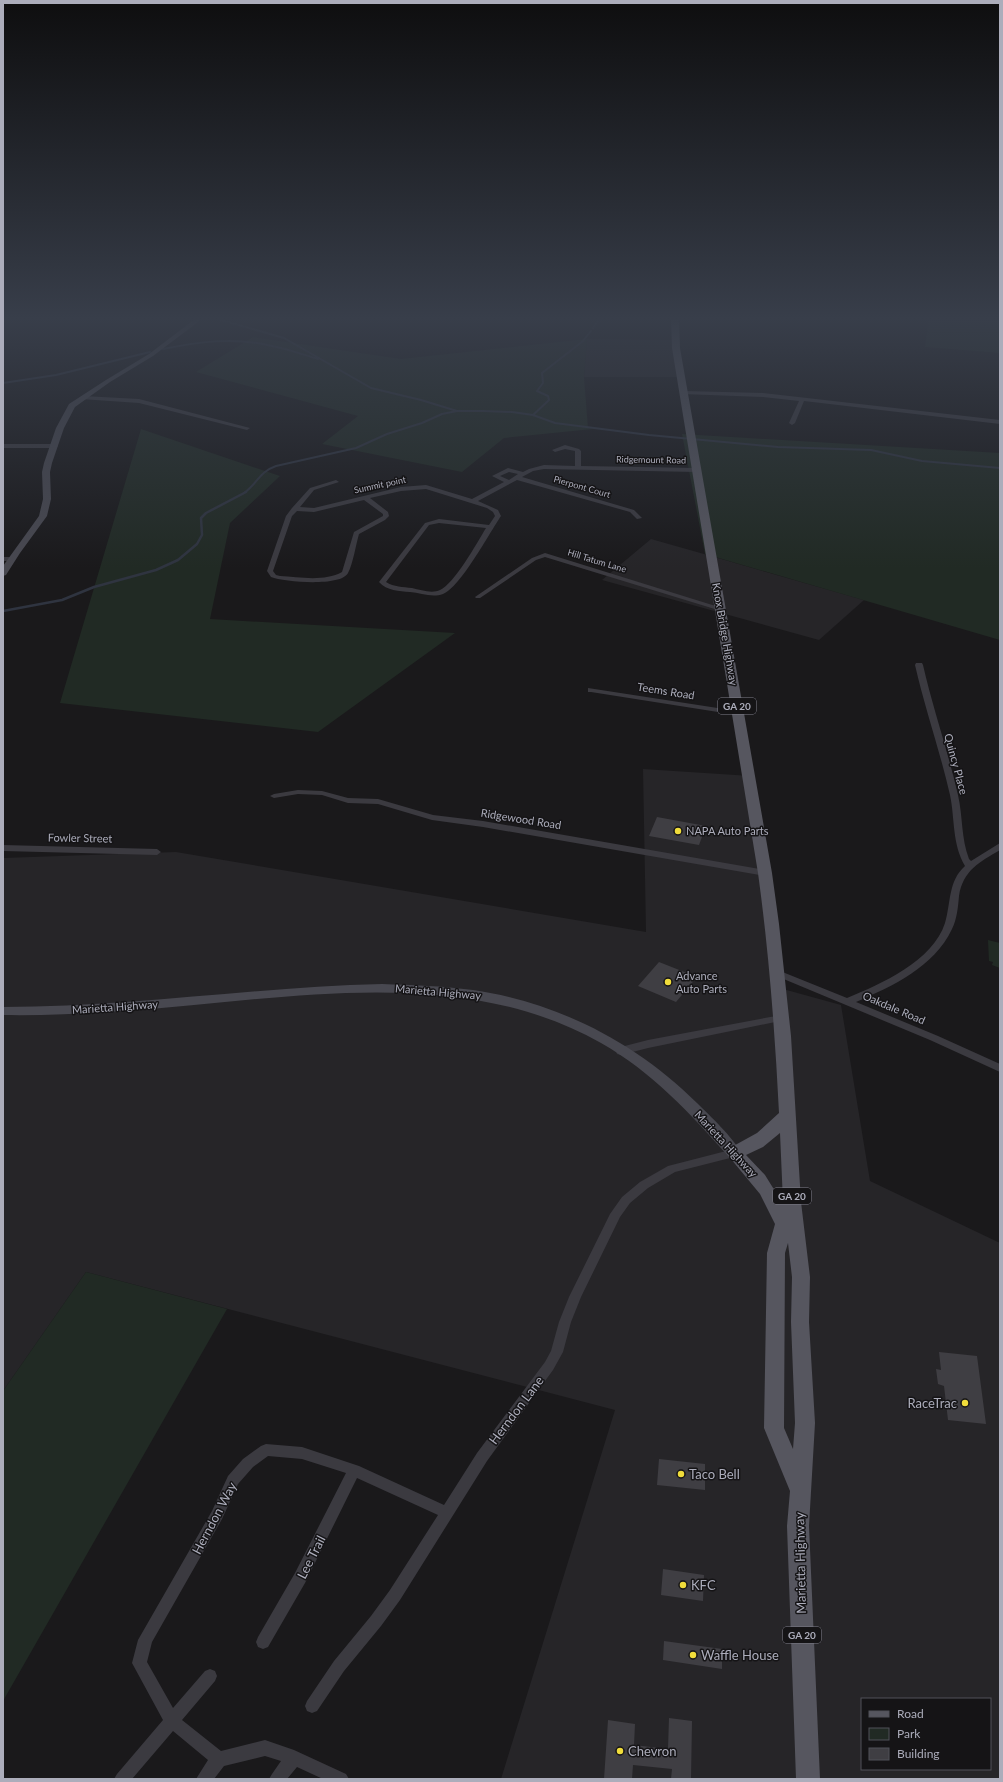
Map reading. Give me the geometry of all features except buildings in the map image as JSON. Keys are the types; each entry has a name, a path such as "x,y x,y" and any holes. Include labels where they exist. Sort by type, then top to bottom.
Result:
{"main road":[{"path":"3,573 11,559 43,516 47,499 46,472 54,446 60,428 68,413 79,402"},
{"name":"Knox Bridge Highway","path":"685,402 765,873 777,973"},
{"name":"Marietta Highway","path":"777,973 792,1202 800,1277 800,1322 805,1423 798,1539 808,1779"},
{"name":"Marietta Highway","path":"3,1011 75,1011 344,988 421,989 459,992 485,996 547,1014 580,1027 621,1051 662,1079 680,1095 749,1167 770,1192 781,1212 800,1277"},
{"path":"734,1152 745,1148 773,1131 786,1116"},
{"name":"Marietta Highway","path":"784,1224 776,1253 774,1428 800,1490"}],"street":[{"path":"144,402 247,428"},
{"path":"792,423 801,402"},
{"path":"821,402 1000,422"},
{"path":"3,446 54,446"},
{"path":"555,450 565,447 577,450 579,452 578,467"},
{"name":"Ridgemount Road","path":"473,501 524,474 544,467 604,467 615,469 697,468"},
{"path":"509,482 495,476 508,470 524,474"},
{"name":"Pierpont Court","path":"517,478 632,511 639,518"},
{"path":"336,482 312,489 288,516 270,572 273,576 279,578 336,578 345,573 356,532 383,519 386,516 386,513 365,498"},
{"name":"Summit point","path":"294,509 314,510 401,489 426,487 473,501 496,511 498,516 490,527"},
{"path":"439,521 490,527 449,589 442,592 429,593 391,587 382,582 427,524 439,521"},
{"name":"Hill Tatum Lane","path":"478,597 534,559 545,555 720,609"},
{"path":"3,559 11,559"},
{"name":"Quincy Place","path":"919,665 925,694 944,755 955,798 959,842 965,861 970,867"},
{"name":"Teems Road","path":"591,690 738,713"},
{"name":"Ridgewood Road","path":"274,796 298,792 322,793 348,800 378,802 432,817 483,824 765,873"},
{"path":"848,1002 894,980 927,957 946,932 951,920 958,883 963,872 1000,846"},
{"name":"Fowler Street","path":"3,848 157,852"},
{"name":"Oakdale Road","path":"777,973 1000,1068"},
{"path":"621,1051 648,1044 781,1018"},
{"name":"Herndon Lane","path":"312,1706 339,1666 395,1595 445,1512 482,1456 549,1366 557,1352 565,1322 575,1297 616,1214 626,1200 644,1185 672,1169 734,1152"},
{"name":"Herndon Way","path":"172,1721 139,1663 145,1640 217,1514 232,1480 248,1463 266,1450 302,1453 354,1470 445,1512"},
{"name":"Lee Trail","path":"263,1642 300,1578 354,1470"},
{"path":"122,1779 210,1676"},
{"path":"172,1721 219,1759"},
{"path":"204,1779 219,1759 265,1748 294,1758 341,1779"},
{"path":"277,1779 294,1758"}],"shaded area":[{"path":"651,539 864,600 819,640 602,580"},
{"path":"643,769 751,776 783,989 841,1005 870,1181 1000,1243 1000,1779 501,1779 615,1410 86,1272 3,1391 3,858 176,852 646,932"}],"green space":[{"path":"307,402 586,402 588,428 593,429 504,438 462,472 322,444 358,416"},
{"path":"141,429 280,476 230,523 210,619 455,633 318,732 60,703"},
{"path":"682,434 1000,453 1000,640 705,554"},
{"path":"988,940 1000,943 1000,968 992,965 993,962 989,961"},
{"path":"86,1272 227,1309 3,1701 3,1391"}],"waterway":[{"path":"428,402 457,411"},
{"path":"533,415 547,402"},
{"path":"244,493 270,468 356,448 387,434 422,423 442,414 457,411"},
{"path":"457,411 512,412 533,415"},
{"path":"533,415 555,423 649,435 778,447 871,450 922,461 1000,468"},
{"path":"3,611 62,600 94,587 156,570 178,560 197,544 202,535 201,518 206,513 246,492"}],"place":[{"name":"NAPA Auto Parts","path":"678,831"},
{"name":"Advance Auto Parts","path":"668,982"},
{"name":"RaceTrac","path":"965,1403"},
{"name":"Taco Bell","path":"681,1474"},
{"name":"KFC","path":"683,1585"},
{"name":"Waffle House","path":"693,1655"},
{"name":"Chevron","path":"620,1751"}]}
